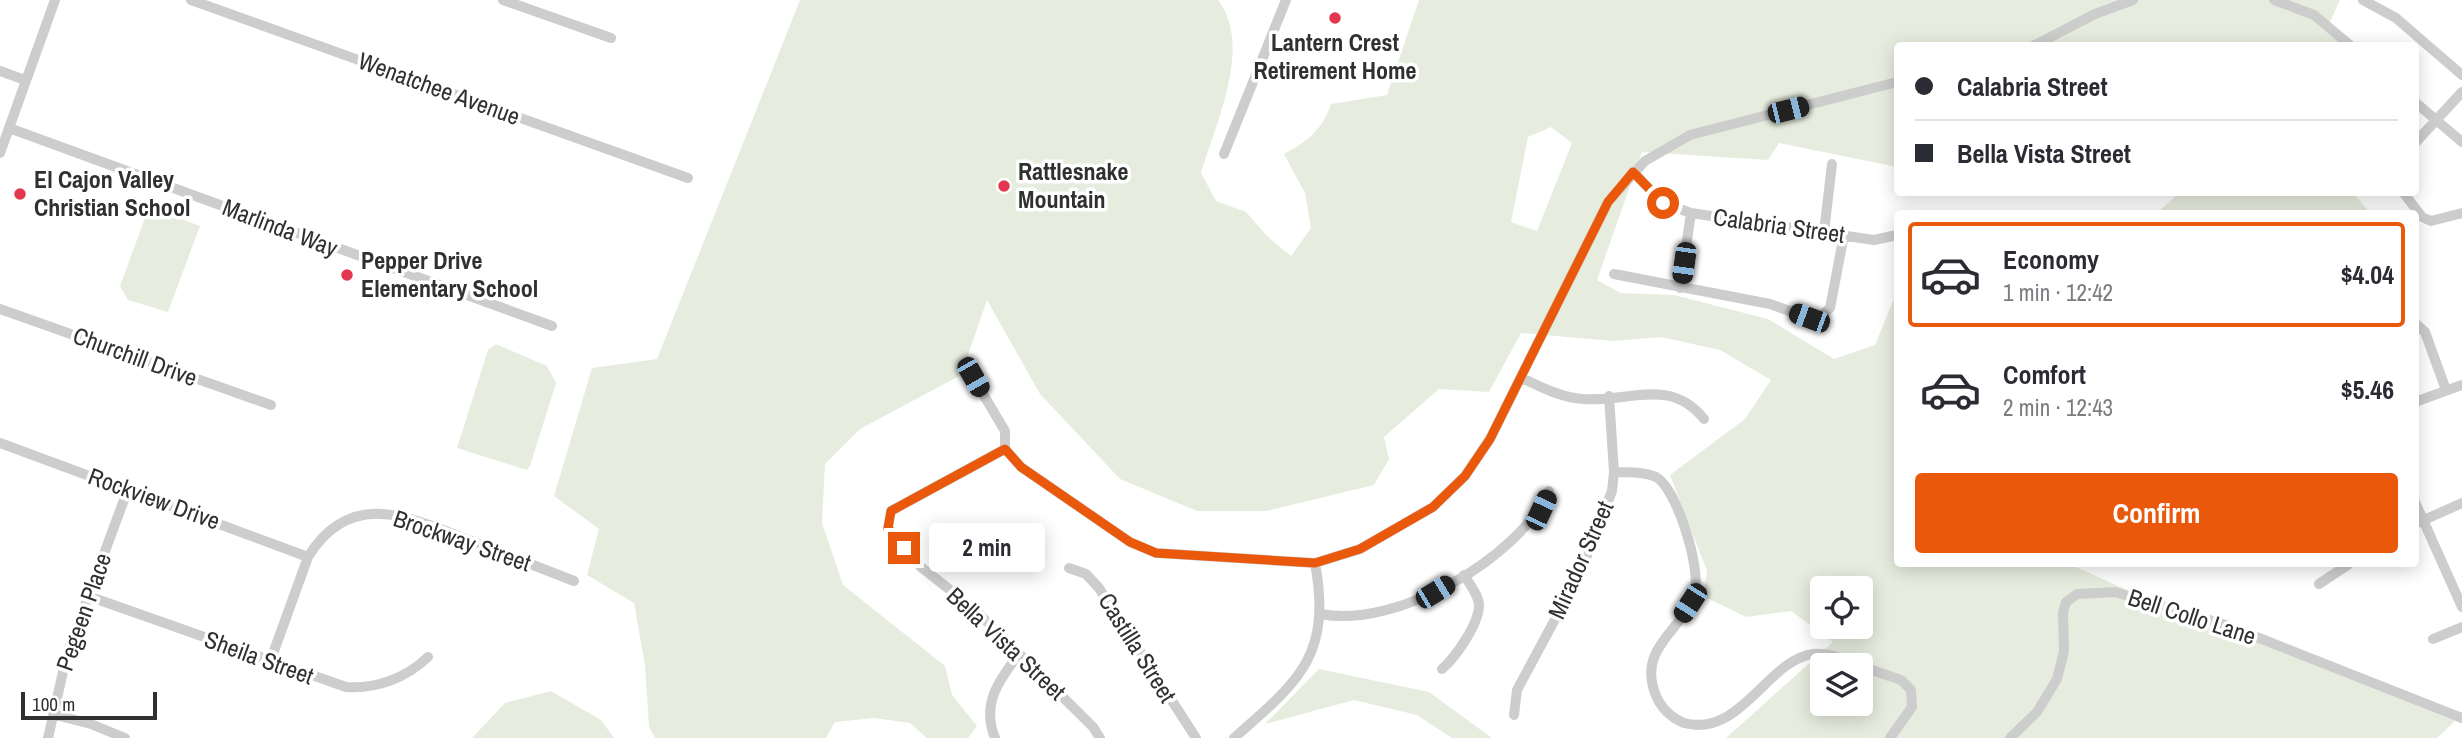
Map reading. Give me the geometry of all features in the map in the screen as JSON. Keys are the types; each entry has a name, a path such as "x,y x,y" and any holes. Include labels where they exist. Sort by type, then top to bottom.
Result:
{"street":[{"path":"0,153 55,0"},
{"name":"Wenatchee Avenue","path":"191,0 688,178"},
{"path":"503,0 611,38"},
{"path":"1224,154 1286,0"},
{"path":"2041,42 2082,20 2133,0"},
{"path":"2274,0 2314,15 2346,42"},
{"path":"2363,0 2396,18 2462,75"},
{"path":"0,71 26,80"},
{"path":"973,377 1005,431 1005,449 1021,467 1130,542 1147,550 1170,556 1315,563 1360,549 1433,507 1465,476 1484,449 1522,378 1608,202 1633,172 1661,149 1690,135 1894,83"},
{"path":"2419,138 2462,92"},
{"path":"2419,106 2462,142"},
{"name":"Marlinda Way","path":"9,128 552,326"},
{"path":"1824,232 1832,164"},
{"name":"Calabria Street","path":"1633,172 1663,203 1691,213 1874,240 1894,236"},
{"path":"2406,196 2417,210"},
{"path":"2419,212 2431,221 2462,213"},
{"path":"1680,288 1691,213"},
{"path":"1614,274 1770,304 1809,318 1819,318 1830,307 1844,235"},
{"name":"Churchill Drive","path":"0,309 271,405"},
{"path":"2419,326 2425,331 2446,390"},
{"path":"1522,378 1584,400 1609,396 1668,395 1693,405 1704,419"},
{"path":"2419,400 2462,384"},
{"name":"Mirador Street","path":"1514,715 1517,690 1581,571 1612,491 1614,472 1609,396"},
{"name":"Rockview Drive","path":"0,443 308,556"},
{"name":"Bella Vista Street","path":"1005,449 891,511 888,528 920,567 973,608 1100,738"},
{"path":"1614,472 1650,475 1667,486 1693,558 1695,592 1682,615 1663,638 1651,670 1658,702 1668,713 1683,723 1712,727 1734,716 1801,658 1810,657"},
{"name":"Pegeen Place","path":"48,738 56,715 64,664 128,489"},
{"path":"1321,614 1335,617 1385,611 1435,592 1464,575 1517,536 1541,510 1549,491"},
{"path":"2462,503 2419,522 2462,607"},
{"name":"Brockway Street","path":"270,662 308,556 318,541 342,523 372,514 392,513 574,581"},
{"path":"1234,738 1284,694 1299,676 1314,646 1321,614 1315,563"},
{"path":"2319,584 2344,567"},
{"name":"Castilla Street","path":"1069,568 1086,574 1099,588 1196,738"},
{"path":"1441,668 1454,659 1477,615 1479,603 1464,575"},
{"name":"Bell Collo Lane","path":"2010,738 2043,705 2057,679 2064,650 2063,613 2066,602 2077,594 2115,592 2226,625 2462,718"},
{"name":"Sheila Street","path":"88,596 331,684 361,688 392,680 428,657"},
{"path":"2433,639 2462,627"},
{"path":"995,738 989,704 996,686 1019,654"},
{"path":"1873,670 1900,680 1913,695 1912,707 1890,738"},
{"path":"56,715 91,724 125,738"}],"green space":[{"path":"800,0 1218,0 1228,18 1232,61 1222,108 1201,173 1216,201 1246,212 1268,237 1291,256 1311,228 1305,193 1284,154 1313,134 1324,121 1331,104 1387,95 1419,0 2340,0 2328,26 2347,42 1894,42 1894,166 1779,143 1768,160 1642,152 1597,280 1621,293 1674,295 1768,319 1834,359 1875,345 1894,301 1894,567 2076,567 2143,597 2455,721 2437,738 1726,738 1810,663 1810,716 1873,716 1873,653 1821,653 1833,642 1829,639 1873,639 1873,576 1810,576 1810,625 1791,611 1746,617 1703,596 1707,571 1670,475 1745,419 1771,380 1720,350 1661,337 1613,341 1521,333 1489,392 1439,389 1384,437 1389,459 1374,485 1266,511 1197,511 1120,479 1040,394 987,300 961,375 860,429 825,464 822,523 843,585 945,666 952,695 977,726 968,738 927,738 910,723 874,718 835,722 826,738 655,738 649,727 645,665 634,603 587,575 599,529 554,496 592,368 657,359","holes":["1551,127 1572,143 1537,231 1511,222 1528,137"]},
{"path":"2176,196 2356,196 2367,210 2160,210"},
{"path":"149,207 200,226 168,312 128,300 120,286"},
{"path":"496,344 547,366 556,383 527,470 457,448 488,350"},
{"path":"1319,669 1429,692 1492,738 1452,738 1417,715 1354,700 1265,724"},
{"path":"551,691 601,720 614,738 472,738 505,703"}],"place":[{"name":"Lantern Crest Retirement Home","path":"1335,18"},
{"name":"Rattlesnake Mountain","path":"1004,186"},
{"name":"El Cajon Valley Christian School","path":"20,194"},
{"name":"Pepper Drive Elementary School","path":"347,275"}],"route":[{"path":"904,548 888,528 891,511 1005,449 1021,467 1130,542 1156,553 1170,556 1315,563 1360,549 1401,528 1433,507 1465,476 1490,439 1608,202 1621,185 1633,172 1663,203"}]}
